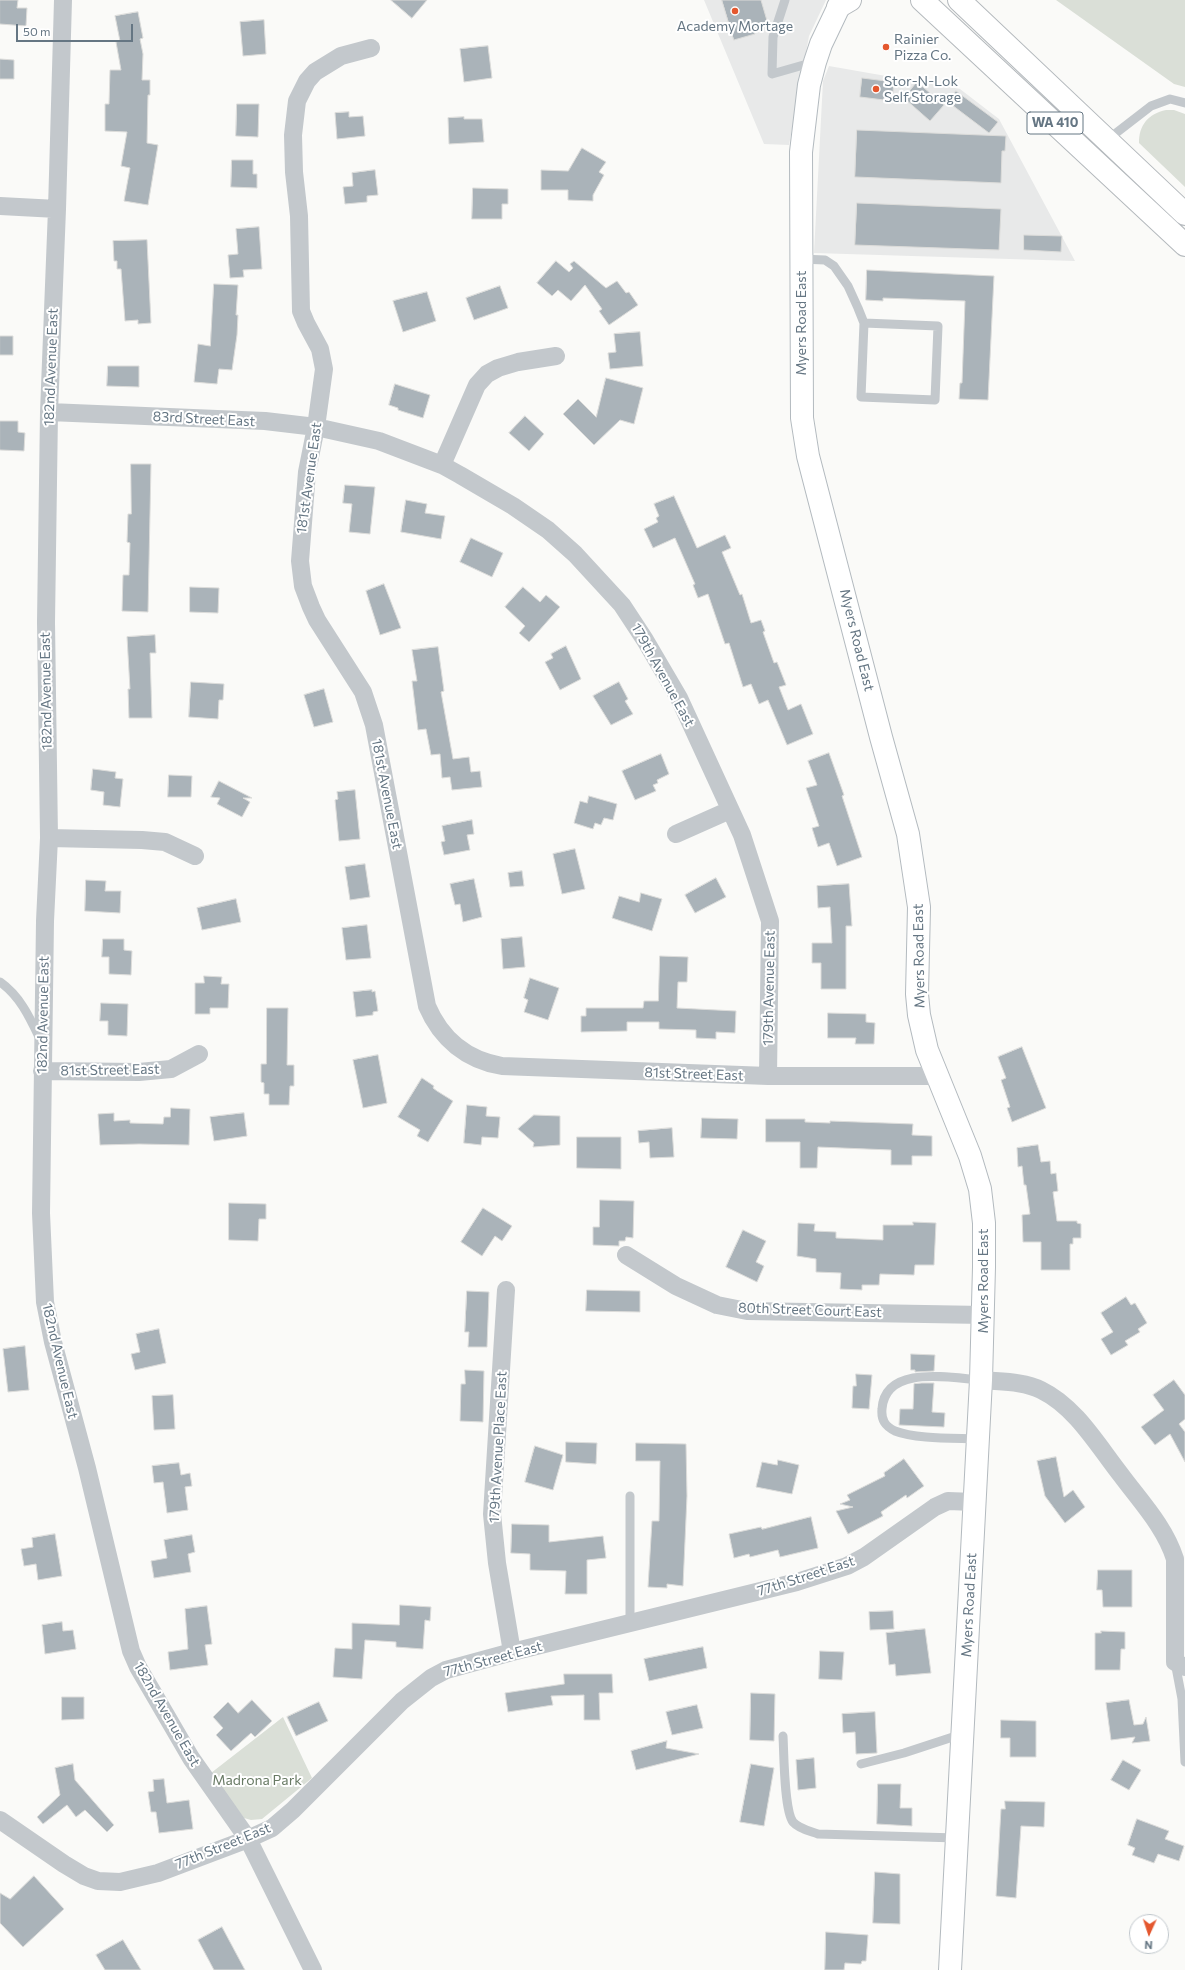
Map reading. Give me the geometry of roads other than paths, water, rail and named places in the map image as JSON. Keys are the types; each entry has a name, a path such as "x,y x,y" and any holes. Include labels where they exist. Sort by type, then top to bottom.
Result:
{"main road":[{"name":"WA 410","path":"958,0 1185,214"},
{"name":"WA 410","path":"922,1 1185,245"},
{"name":"Myers Road East","path":"843,2 821,44 815,62 809,84 801,152 801,372 803,426 808,456 881,737 908,834 919,907 917,994 927,1050 970,1156 980,1188 984,1224 984,1315 950,1970"}],"street":[{"name":"182nd Avenue East","path":"63,0 49,412 46,622 49,838 42,1044 41,1214 45,1302 53,1342 87,1468 131,1651 138,1667 191,1758 248,1839 313,1970"},
{"name":"181st Avenue East","path":"371,48 341,56 315,72 301,90 295,111 293,135 294,172 299,216 300,299 306,323 320,349 324,369 316,427 307,472 300,561 304,586 317,620 355,676 366,698 374,725 382,764 427,1006 433,1021 454,1045"},
{"path":"0,206 57,209"},
{"path":"442,465 477,385 487,374 498,368 518,362 556,356"},
{"name":"83rd Street East","path":"49,412 265,421 316,427 358,436"},
{"name":"179th Avenue East","path":"358,436 396,446 442,465 513,506 548,530 575,554 622,605 645,640 679,698 742,835 770,921 768,1076"},
{"path":"676,834 730,810"},
{"path":"49,838 142,840 165,842 195,856"},
{"name":"81st Street East","path":"454,1045 479,1060 502,1066 768,1076 938,1076"},
{"name":"81st Street East","path":"42,1071 139,1072 171,1069 199,1054"},
{"name":"80th Street Court East","path":"626,1255 676,1286 718,1305 747,1311 984,1315"},
{"name":"179th Avenue Place East","path":"506,1290 492,1514 497,1563 512,1652"},
{"path":"981,1380 1031,1386 1056,1399 1078,1419 1159,1525 1171,1545 1176,1559 1180,1664"},
{"name":"77th Street East","path":"0,1820 84,1876 107,1882 132,1880 158,1873 248,1839 272,1828 293,1810 402,1701 431,1678 461,1665 797,1582 847,1566 864,1557 935,1507 948,1501 974,1502"}],"lane":[{"path":"785,0 773,37 772,74 815,62"},
{"path":"1106,140 1151,106 1170,99 1185,102"},
{"path":"801,259 825,260 834,266 848,286 864,323 861,397 936,400 938,326 864,323"},
{"path":"0,982 6,986 25,1009 42,1044"},
{"path":"977,1439 930,1436 897,1431 888,1427 883,1421 882,1404 889,1392 899,1382 915,1376 981,1380"},
{"path":"630,1496 630,1624"},
{"path":"1180,1664 1185,1762"},
{"path":"861,1764 904,1753 962,1734"},
{"path":"783,1736 788,1808 793,1821 802,1828 818,1834 957,1838"}],"place":[{"name":"Academy Mortage","path":"735,11"},
{"name":"Rainier Pizza Co.","path":"886,47"},
{"name":"Stor-N-Lok Self Storage","path":"876,89"}],"park label":[{"name":"Madrona Park","path":"257,1780"}]}
